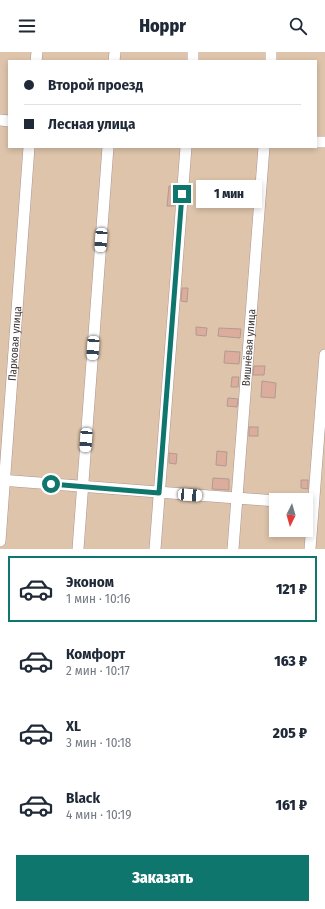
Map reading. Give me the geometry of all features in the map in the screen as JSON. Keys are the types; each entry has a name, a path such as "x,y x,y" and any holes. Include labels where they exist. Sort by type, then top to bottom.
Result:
{"street":[{"name":"Парковая улица","path":"0,541 2,480 29,148"},
{"path":"78,549 108,148"},
{"path":"155,549 186,148"},
{"name":"Вишнёвая улица","path":"233,549 264,148"},
{"path":"310,549 315,504 325,355"},
{"path":"2,480 269,500"}],"shaded area":[{"path":"0,52 325,52 325,549 0,549"}],"building":[{"path":"169,186 176,186 174,206 167,206"},
{"path":"182,288 188,288 187,302 181,301"},
{"path":"196,327 207,328 206,336 196,335"},
{"path":"219,328 241,329 240,338 218,336"},
{"path":"225,351 240,352 239,364 224,363"},
{"path":"254,366 265,366 264,375 253,375"},
{"path":"232,377 239,377 238,387 231,387"},
{"path":"262,381 276,383 275,398 261,397"},
{"path":"228,398 238,399 237,407 227,406"},
{"path":"249,427 258,427 258,436 249,436"},
{"path":"217,451 227,452 226,466 216,465"},
{"path":"169,453 177,454 176,464 169,463"},
{"path":"213,478 229,479 229,490 212,489"},
{"path":"301,480 308,480 308,489 301,488"}],"route":[{"path":"51,484 159,493 182,194"}]}
